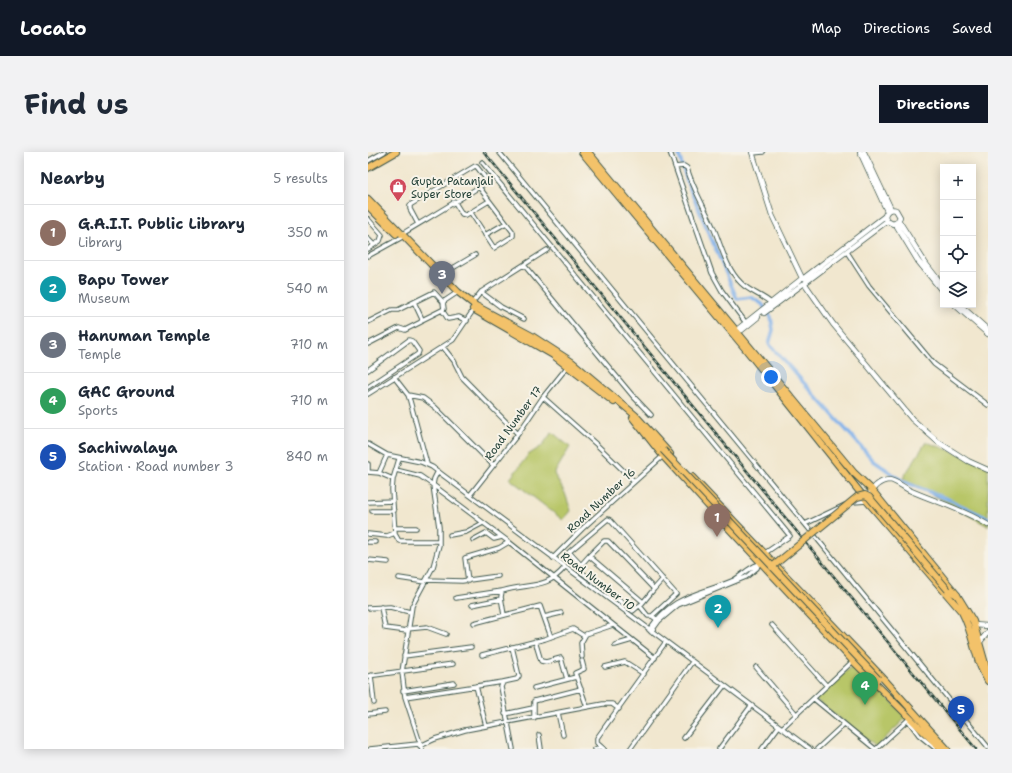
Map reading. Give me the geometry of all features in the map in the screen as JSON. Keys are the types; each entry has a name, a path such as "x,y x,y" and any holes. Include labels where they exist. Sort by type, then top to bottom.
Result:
{"main road":[{"path":"368,168 396,152"},
{"path":"582,152 854,473 871,489 957,596 974,626 988,674"},
{"path":"588,152 735,333 867,501 952,600 968,624 980,667 988,681"},
{"path":"368,199 456,293 474,306 532,336 635,414 661,449 759,563 779,580 853,661 883,690 937,748"},
{"path":"368,206 402,236 441,275 456,293"},
{"path":"661,449 786,574 947,749"},
{"path":"661,449 879,680 888,685"},
{"path":"772,567 857,497 865,495 869,497 949,592 952,600"},
{"path":"779,580 786,574"},
{"path":"949,592 957,596"},
{"path":"879,680 883,690"}],"street":[{"path":"368,161 384,152"},
{"path":"499,152 988,747"},
{"path":"670,152 714,277 729,301 746,323"},
{"path":"763,152 752,153 772,215 803,281 833,324 912,419 938,442 968,461 988,470"},
{"path":"860,152 887,214 897,222 940,282"},
{"path":"864,152 887,214"},
{"path":"482,162 790,536 765,552 757,568 750,574 683,602 658,620 650,631"},
{"path":"368,256 402,236 454,201 479,187 487,180 477,167 475,166 410,204 410,209 418,224"},
{"path":"675,167 682,166 687,168 691,182 714,230 729,268 746,288 763,296 771,305"},
{"path":"471,213 492,247 495,248 513,236 513,232 479,187"},
{"path":"454,201 462,214 466,215 489,201"},
{"path":"735,333 887,214 899,213 897,222 918,261 940,288"},
{"path":"803,281 847,252 887,214"},
{"path":"368,220 382,235 382,238 368,249"},
{"path":"486,236 506,223"},
{"path":"368,239 374,245"},
{"path":"368,394 458,336 481,292 547,250"},
{"path":"847,252 869,286 934,364 988,405"},
{"path":"441,275 475,255"},
{"path":"524,265 632,395 651,415"},
{"path":"368,322 392,310 398,310 434,292 443,302 445,307 405,330 399,328 368,344"},
{"path":"481,292 502,307 524,319"},
{"path":"443,302 456,293"},
{"path":"414,302 422,320"},
{"path":"958,308 988,334"},
{"path":"963,308 988,330"},
{"path":"442,310 448,319 459,316 467,321"},
{"path":"735,333 763,311"},
{"path":"368,370 409,340 412,341 419,351 418,354 368,387"},
{"path":"443,347 462,377 518,434"},
{"name":"Road Number 17","path":"470,495 518,434 543,397 570,364"},
{"path":"394,377 408,395 427,464"},
{"path":"408,395 422,398 435,406 494,465"},
{"path":"543,397 597,445 634,481"},
{"name":"Road Number 10","path":"368,446 399,459 427,464 438,471 665,643 780,727 805,748 810,749"},
{"name":"Road Number 16","path":"553,558 634,481 661,449"},
{"path":"379,474 387,455"},
{"path":"399,459 393,479 395,534 399,542 439,541"},
{"path":"368,464 368,472 393,479"},
{"path":"396,470 420,476 433,485 509,542 655,658"},
{"path":"421,747 403,691 402,672 410,612 414,600 436,560 439,541 433,485 438,471"},
{"path":"805,524 838,507 858,500 867,501 871,489 881,483 892,481 911,491 969,513 988,525"},
{"path":"368,502 393,501"},
{"path":"372,511 394,511"},
{"path":"581,565 569,554 569,550 608,519 610,520 663,579 675,595 652,616"},
{"path":"450,534 461,533 483,524"},
{"path":"395,528 416,528"},
{"path":"474,540 486,533 494,539 502,537"},
{"path":"368,534 387,536 395,534"},
{"path":"654,589 608,541 604,541 581,565 580,571 633,611 641,603 654,589 663,579"},
{"path":"368,542 375,542"},
{"path":"468,581 464,558 499,548 509,542"},
{"path":"589,556 641,603 648,616 652,616 658,620"},
{"path":"368,560 388,562"},
{"path":"456,598 545,583 554,579 565,567"},
{"path":"399,578 425,581 468,581 498,576"},
{"path":"502,591 501,599 504,615"},
{"path":"472,605 501,599"},
{"path":"474,622 540,606 551,637"},
{"path":"368,608 381,607 410,612"},
{"path":"381,607 385,628 407,630 429,627 441,634 446,634"},
{"path":"544,617 561,613"},
{"path":"587,707 575,672 584,669 581,644 584,636 589,632 613,625"},
{"path":"772,625 827,686"},
{"path":"974,626 988,626"},
{"path":"482,655 535,642 573,629 584,636"},
{"path":"979,643 988,632"},
{"path":"615,645 632,640"},
{"path":"535,642 541,662 561,658 567,679"},
{"path":"603,748 597,741 597,738 665,643"},
{"path":"404,656 471,647"},
{"path":"405,697 517,679 519,676 512,647"},
{"path":"762,749 780,727 814,699 853,661"},
{"path":"605,667 625,662 644,674"},
{"path":"630,749 692,662"},
{"path":"374,703 370,675 402,672 453,664"},
{"path":"756,667 797,714"},
{"path":"534,688 576,677"},
{"path":"503,682 501,687 505,714 513,749"},
{"path":"403,691 454,683"},
{"path":"476,686 486,726"},
{"path":"684,738 724,686"},
{"path":"534,718 534,701 581,689"},
{"path":"814,699 876,749 909,719"},
{"path":"421,747 458,731 608,704 619,709"},
{"path":"719,749 751,706"},
{"path":"505,714 533,708"},
{"path":"368,714 385,712"},
{"path":"558,713 563,735"},
{"path":"817,749 844,724"},
{"path":"539,735 541,749"},
{"path":"370,749 418,744 421,747"},
{"path":"595,749 603,748"}],"green space":[{"path":"552,432 570,447 554,474 565,493 571,511 563,520 510,479 528,455 542,446"},
{"path":"926,442 988,464 988,526 903,478"},
{"path":"854,664 907,717 877,746 875,746 816,700 817,697"}],"waterway":[{"path":"678,152 688,184 737,299 751,297 762,304 771,317 773,330 769,344 874,461 904,482 950,500 988,518"}],"railway":[{"path":"484,152 976,749"}],"place":[{"name":"Gupta Patanjali Super Store","path":"398,202"},
{"name":"Hanuman Temple","path":"442,294"},
{"name":"G.A.I.T. Public Library","path":"717,537"},
{"name":"Bapu Tower","path":"718,628"},
{"name":"GAC Ground","path":"865,705"},
{"name":"Sachiwalaya","path":"961,729"}]}
